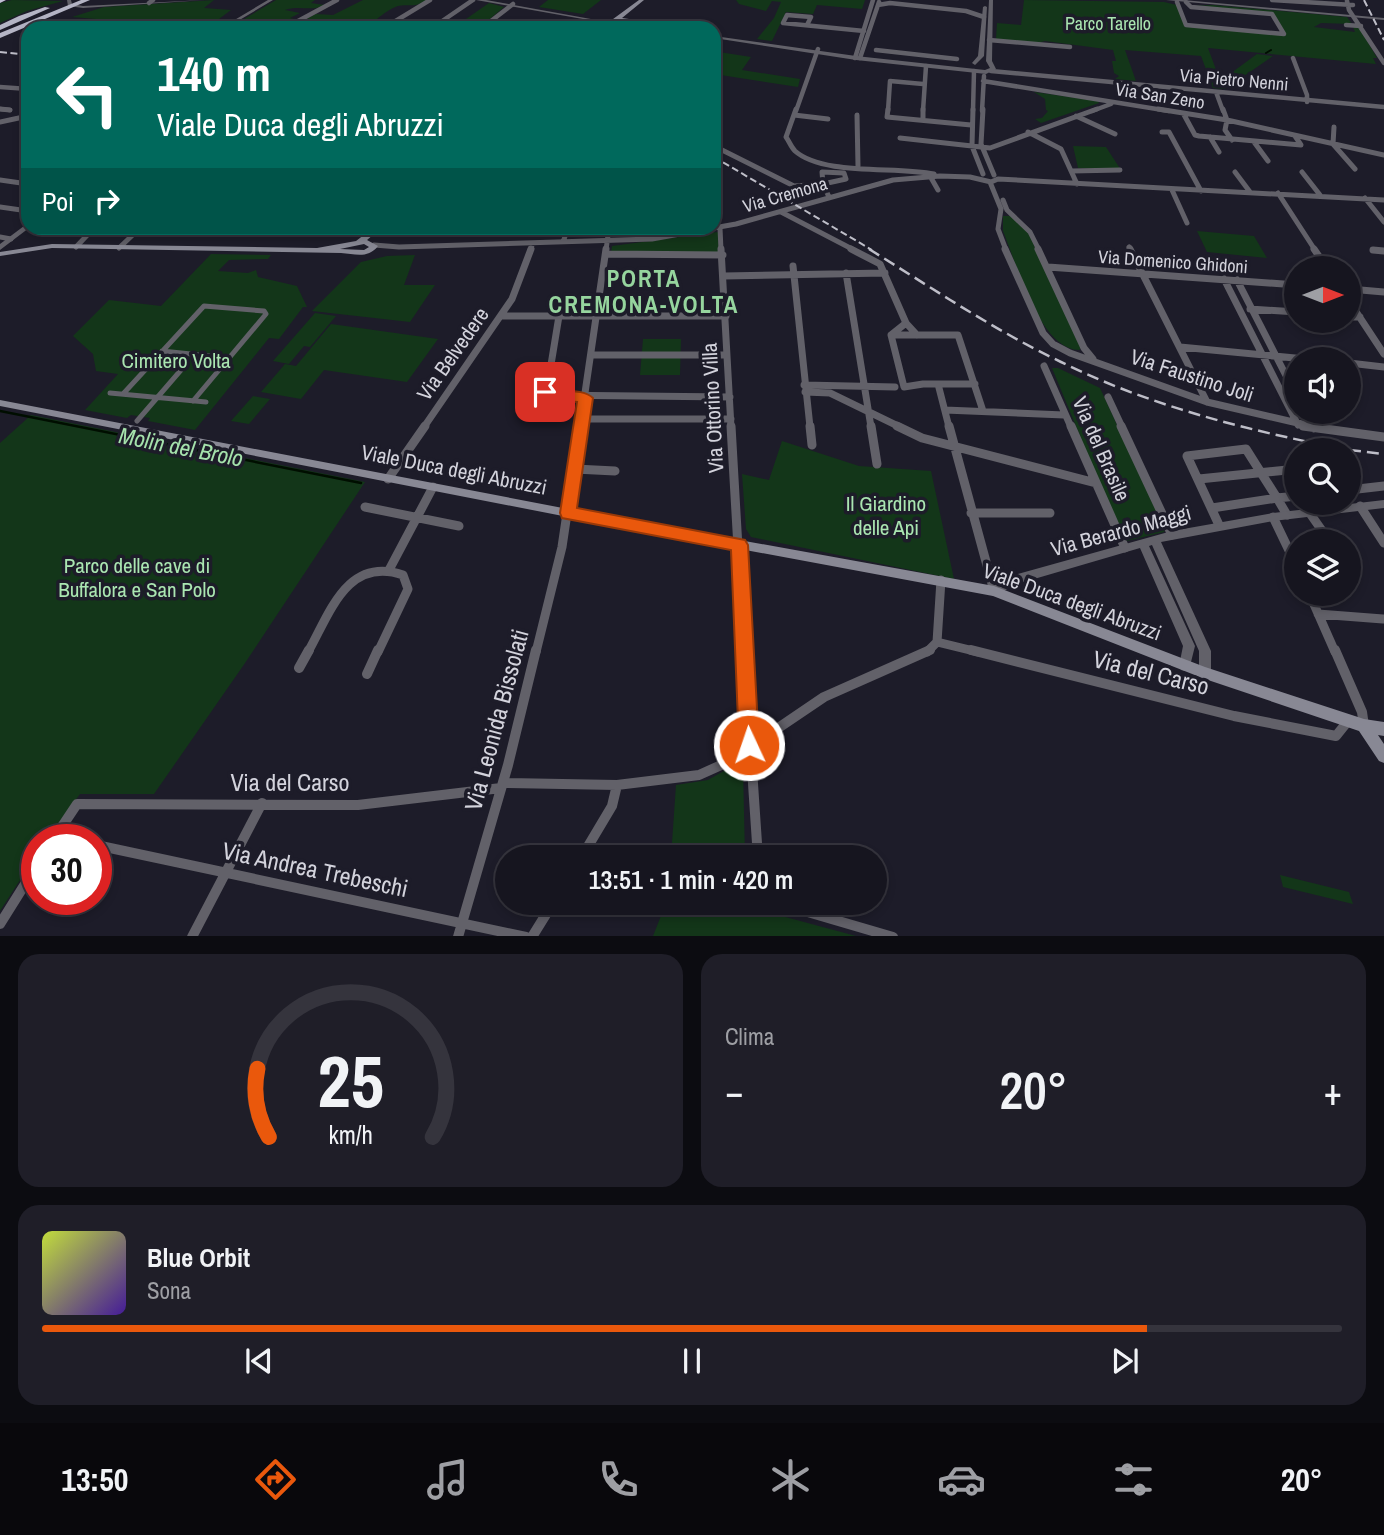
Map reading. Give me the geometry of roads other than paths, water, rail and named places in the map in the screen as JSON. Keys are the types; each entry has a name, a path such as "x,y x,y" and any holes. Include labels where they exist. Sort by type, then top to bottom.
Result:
{"highway":[{"path":"0,28 21,16 68,0"},
{"path":"46,21 87,0"},
{"path":"43,21 68,10 97,4"},
{"path":"56,21 97,4"},
{"path":"0,40 21,31"},
{"path":"0,40 21,32"}],"main road":[{"path":"616,21 642,0"},
{"path":"628,21 650,0"},
{"path":"356,247 369,235"},
{"path":"0,252 74,247 319,250 372,247 376,235"},
{"name":"Viale Duca degli Abruzzi","path":"0,396 16,404"},
{"name":"Viale Duca degli Abruzzi","path":"0,403 388,479 994,591 1185,666 1375,731"},
{"path":"1375,731 1383,756"}],"street":[{"path":"68,0 70,5 76,7 118,0"},
{"path":"125,0 181,0"},
{"path":"97,4 203,0"},
{"path":"238,21 271,0"},
{"path":"298,21 337,0"},
{"path":"396,21 430,0"},
{"path":"443,21 476,0 511,4"},
{"path":"495,0 602,21"},
{"path":"1279,11 1274,0 1349,3 1384,63"},
{"path":"877,1 967,9 987,2"},
{"path":"860,57 864,31 877,1"},
{"path":"860,57 877,1"},
{"path":"1172,1 1384,18"},
{"path":"1172,1 1186,25 1284,34 1272,14 1191,7 1188,1"},
{"path":"889,2 966,10 984,17"},
{"path":"981,176 972,146 973,67 981,56 987,2"},
{"path":"987,2 990,69 983,81 981,146 1011,214 1030,232 1070,319 1080,333 1084,348 1094,361"},
{"path":"490,21 511,4"},
{"path":"807,25 811,17 787,15 783,23 864,31"},
{"path":"829,27 832,19"},
{"path":"1346,25 1361,26"},
{"path":"721,37 926,66 973,67"},
{"path":"989,40 1070,47"},
{"path":"876,50 990,69"},
{"path":"817,51 786,137 788,145 812,161 930,172 940,176"},
{"path":"860,57 897,59 918,56 957,59"},
{"path":"1293,58 1307,101"},
{"path":"923,120 926,66"},
{"name":"Via Pietro Nenni","path":"990,69 1384,109"},
{"path":"923,84 890,81 887,117 971,125"},
{"name":"Via San Zeno","path":"983,81 1227,120 1384,155"},
{"path":"0,88 21,89"},
{"path":"1297,100 1304,90"},
{"path":"1216,92 1227,120 1225,130 1232,140"},
{"path":"900,138 972,146 999,144 1114,103"},
{"path":"0,109 10,110"},
{"path":"1183,113 1195,135 1301,145 1295,136"},
{"path":"794,115 828,119"},
{"path":"857,115 858,166"},
{"path":"1076,116 1115,134"},
{"path":"1,122 21,118"},
{"path":"1334,127 1333,144 1355,169"},
{"path":"1028,132 1061,149 1077,184"},
{"path":"1162,132 1169,132 1200,191"},
{"path":"1210,137 1219,152"},
{"path":"1254,142 1268,161"},
{"path":"721,150 794,186 823,185 829,197"},
{"path":"903,169 908,174 907,179"},
{"path":"1072,171 1120,170"},
{"path":"1235,172 1250,192"},
{"path":"1303,172 1320,195"},
{"path":"930,176 938,190"},
{"name":"Via Cremona","path":"721,228 862,187 930,176 981,176 994,179"},
{"path":"994,179 1384,200"},
{"name":"Via Faustino Joli","path":"994,179 1002,214 998,229 1038,326 1048,340 1114,370 1207,402 1298,425 1384,437"},
{"path":"0,180 21,183"},
{"path":"1172,190 1187,223"},
{"path":"1278,193 1319,256"},
{"path":"1365,198 1384,222"},
{"path":"0,207 21,210"},
{"path":"782,212 880,264 906,323 917,335"},
{"path":"1002,214 1011,214"},
{"path":"0,252 21,231"},
{"path":"74,247 87,235"},
{"path":"119,248 133,235"},
{"path":"564,242 566,235"},
{"name":"Via Leonida Bissolati","path":"458,936 502,785 544,622 568,513 607,254 608,235"},
{"name":"Via Cremona","path":"372,247 606,242 659,235"},
{"name":"Via Ottorino Villa","path":"721,235 749,745"},
{"path":"0,237 11,239"},
{"name":"Via Belvedere","path":"388,479 502,316 518,286 533,243"},
{"path":"1129,247 1207,402"},
{"path":"1373,250 1384,251"},
{"path":"607,254 723,255"},
{"name":"Via Domenico Ghidoni","path":"1048,267 1284,284"},
{"path":"724,276 794,270 885,273"},
{"path":"794,270 812,445"},
{"path":"846,273 877,464"},
{"path":"1224,279 1298,425"},
{"path":"1237,280 1284,369"},
{"path":"1362,290 1384,292"},
{"path":"123,394 204,306 264,311 266,314 193,401"},
{"path":"1250,309 1284,312"},
{"path":"502,316 726,316"},
{"path":"559,316 545,395 585,398 730,397"},
{"path":"1362,320 1384,354"},
{"path":"891,335 906,323"},
{"path":"891,335 958,335 984,411"},
{"path":"891,335 900,387"},
{"path":"1373,338 1384,339"},
{"path":"1180,347 1284,357"},
{"path":"1066,350 1077,352 1084,348"},
{"path":"162,351 229,358"},
{"path":"592,355 727,355"},
{"path":"1361,364 1384,367"},
{"name":"Via del Brasile","path":"1044,366 1125,548"},
{"path":"138,421 181,370"},
{"path":"938,384 994,591"},
{"path":"805,388 975,384"},
{"path":"805,388 830,393 867,414 922,438 1096,483"},
{"path":"110,393 206,402"},
{"name":"Via del Brasile","path":"1108,397 1172,535"},
{"path":"945,410 1064,415"},
{"path":"582,419 731,419"},
{"path":"1312,424 1314,428"},
{"name":"Via Berardo Maggi","path":"1219,525 1187,456 1246,449 1284,510"},
{"path":"575,469 615,471"},
{"name":"Via Berardo Maggi","path":"1199,479 1284,470"},
{"path":"1361,489 1384,486"},
{"path":"389,570 433,487"},
{"name":"Via Berardo Maggi","path":"1212,508 1284,497"},
{"name":"Via Berardo Maggi","path":"1361,505 1384,504"},
{"path":"365,507 459,526"},
{"path":"971,513 1050,513"},
{"path":"1361,514 1384,543"},
{"name":"Via Berardo Maggi","path":"994,591 1014,580 1172,535 1287,515"},
{"path":"1273,517 1284,540"},
{"path":"1149,541 1189,646 1185,666"},
{"path":"1149,541 1205,651 1205,673"},
{"path":"299,668 353,579 372,571 389,570 403,575 408,589 367,674"},
{"path":"937,642 941,580"},
{"path":"1315,606 1362,712 1375,731"},
{"path":"1318,614 1383,619"},
{"name":"Via del Carso","path":"63,824 77,804 358,805 502,785 617,785 699,775 728,762 749,745 824,697 930,650 937,642 1234,716 1336,736 1348,721"},
{"path":"749,745 757,845"},
{"path":"588,845 612,806 617,785"},
{"path":"192,936 262,803"},
{"name":"Via Andrea Trebeschi","path":"112,848 526,936"},
{"path":"0,924 21,891"},
{"path":"532,936 545,915"},
{"path":"820,915 894,936"}],"waterway":[{"path":"1266,53 1271,50"},
{"name":"Molin del Brolo","path":"0,411 361,483"}],"railway":[{"path":"1364,0 1384,40"},
{"path":"0,52 21,54"},
{"path":"721,161 872,250"},
{"path":"869,249 1012,336 1061,362 1130,392 1238,426 1349,450 1384,454"}],"district":[{"name":"PORTA CREMONA-VOLTA","path":"644,292"}],"park label":[{"name":"Parco Tarello","path":"1108,24"},
{"name":"Cimitero Volta","path":"176,361"},
{"name":"Il Giardino delle Api","path":"886,516"},
{"name":"Parco delle cave di Buffalora e San Polo","path":"137,578"}]}
